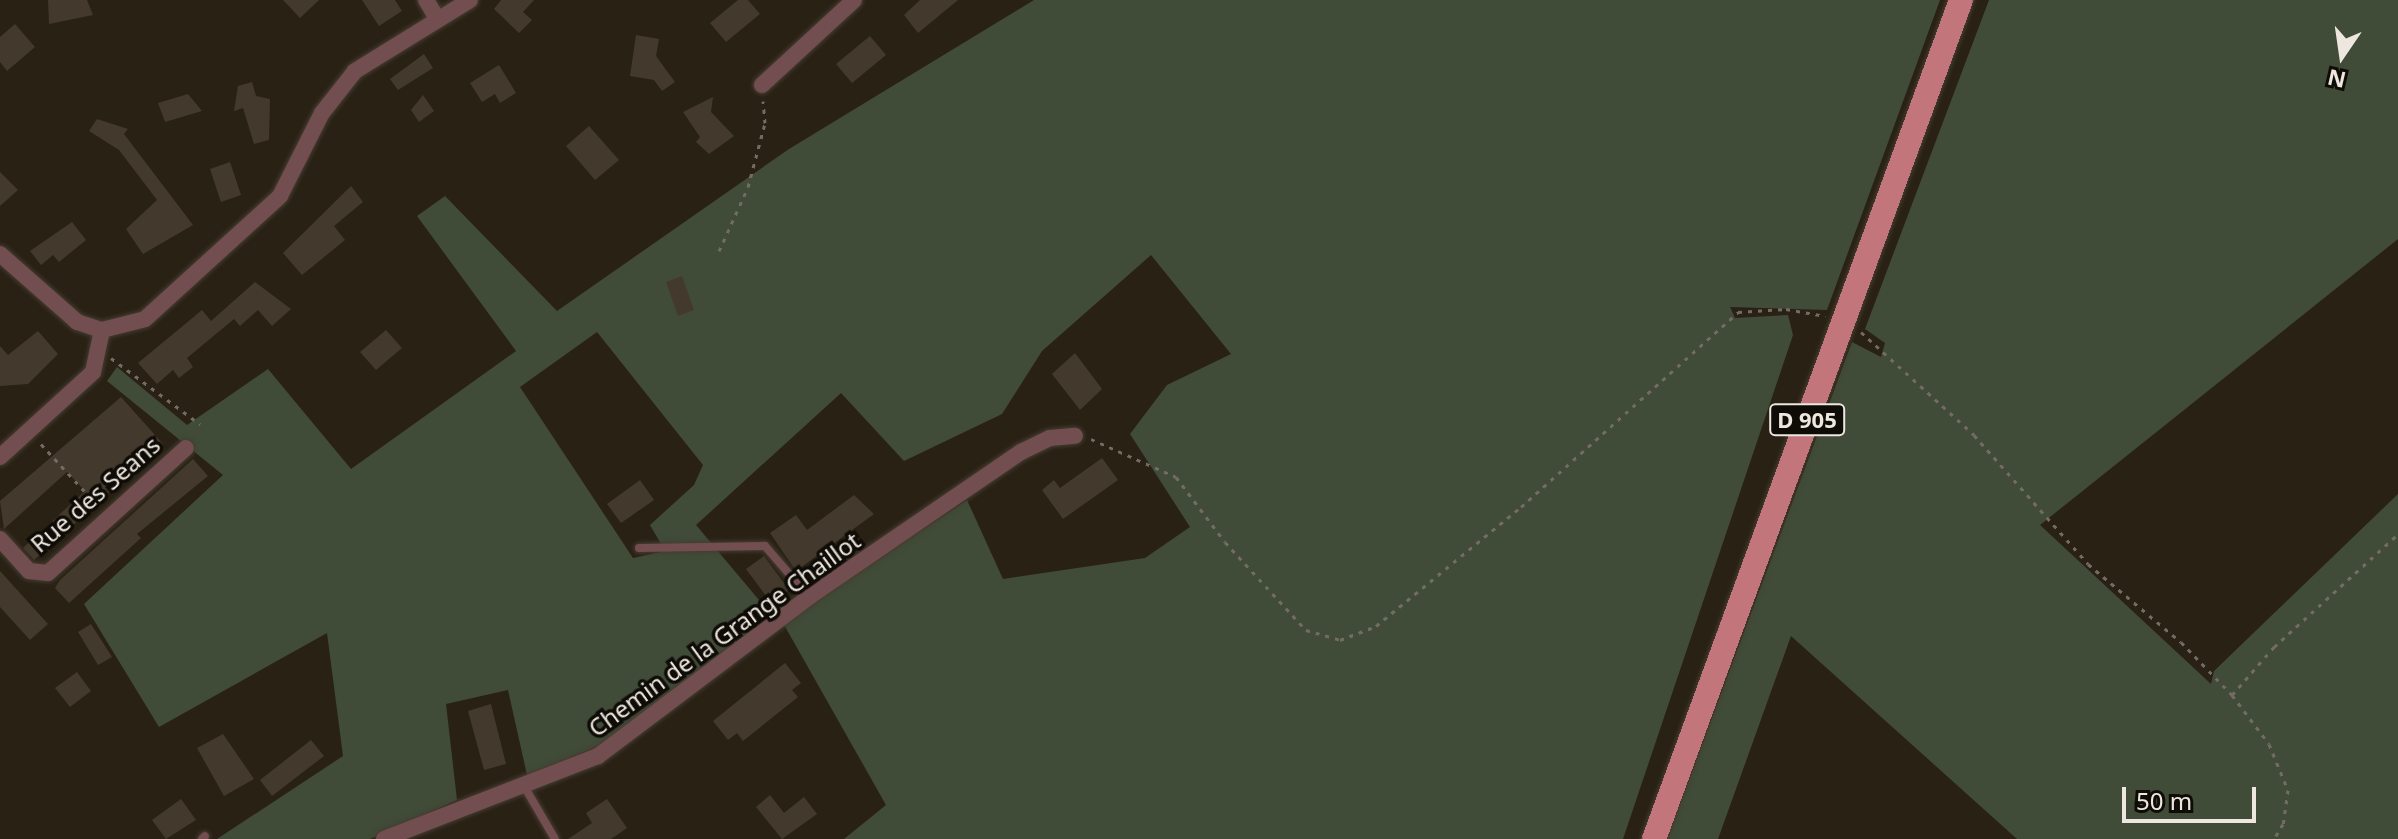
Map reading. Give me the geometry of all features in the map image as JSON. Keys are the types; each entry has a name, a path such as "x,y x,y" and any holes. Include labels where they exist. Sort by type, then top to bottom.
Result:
{"main road":[{"name":"D 905","path":"1654,839 1961,0"}],"street":[{"path":"426,0 437,18"},
{"path":"0,254 69,316 102,330 145,319 225,253 280,196 343,83 437,18 470,0"},
{"path":"762,85 854,0"},
{"path":"0,457 93,372 100,355 102,330"},
{"name":"Chemin de la Grange Chaillot","path":"384,839 524,786 615,745 809,597 1021,452 1050,438 1075,436"},
{"name":"Rue des Seans","path":"0,539 29,571 48,573 186,448"}],"lane":[{"path":"639,548 765,546 809,597"},
{"path":"524,786 555,839"}],"path":[{"path":"719,251 742,205 765,123 762,85"},
{"path":"1075,436 1176,477 1225,542 1306,630 1340,640 1376,626 1521,507 1738,312 1786,309 1843,323 1881,345 1933,395 2088,564 2181,642 2232,695 2269,744 2288,790 2283,824 2274,839"},
{"path":"100,355 129,366 165,404 200,424"},
{"path":"41,444 95,502"},
{"path":"2232,695 2274,647 2398,534"}],"green space":[{"path":"1034,0 1940,0 1827,310 1730,307 1735,318 1788,315 1793,335 1623,839 844,839 886,805 783,623 967,500 1003,579 1145,558 1190,527 1130,434 1167,385 1231,354 1151,255 1042,351 1002,414 904,461 841,393 696,525 774,618 599,746 527,775 508,690 446,704 457,800 370,839 217,839 343,756 327,633 159,727 84,604 223,475 107,381 117,367 187,425 268,369 351,469 516,351 417,216 445,196 557,311 789,149","holes":["597,332 703,465 694,485 650,525 665,551 633,558 520,387"]},
{"path":"1989,0 2398,0 2398,239 2040,525 2211,684 2214,671 2398,494 2398,839 2017,839 1791,636 1718,839 1667,839 1852,342 1881,357 1885,343 1865,329"}],"building":[{"path":"48,0 87,0 93,15 49,24"},
{"path":"283,0 319,0 300,18"},
{"path":"362,0 395,0 402,11 379,26"},
{"path":"501,0 534,0 523,12 532,20 519,33 494,9"},
{"path":"738,0 748,0 760,14 726,42 710,23"},
{"path":"920,0 958,0 918,33 904,15"},
{"path":"15,24 35,47 7,71 0,62 0,37"},
{"path":"636,35 659,39 656,56 675,82 662,91 654,80 630,76"},
{"path":"870,36 886,55 852,83 836,64"},
{"path":"424,54 433,68 398,90 390,79"},
{"path":"499,65 516,93 500,103 495,94 482,102 470,83"},
{"path":"252,82 256,96 270,99 269,140 254,144 243,108 234,111 238,86"},
{"path":"188,94 202,111 165,122 158,103"},
{"path":"423,95 434,111 419,122 411,110"},
{"path":"713,97 711,112 734,136 709,154 696,142 700,137 683,112"},
{"path":"97,119 128,129 124,134 193,225 143,254 126,229 157,200 119,150 89,131"},
{"path":"589,126 619,160 595,180 566,146"},
{"path":"230,162 241,195 221,202 210,169"},
{"path":"0,172 18,190 0,206"},
{"path":"351,186 363,202 334,226 345,240 302,275 283,253"},
{"path":"72,222 86,240 59,262 53,255 41,265 30,251"},
{"path":"682,276 694,310 678,316 666,282"},
{"path":"255,282 291,309 272,326 258,310 240,326 234,319 187,358 193,367 179,378 173,370 157,384 138,363 202,310 211,321"},
{"path":"386,330 402,348 376,370 360,352"},
{"path":"38,331 58,354 28,384 0,386 0,346 8,355"},
{"path":"1075,353 1102,389 1080,410 1052,374"},
{"path":"121,397 163,444 34,560 23,548 85,491 67,472 4,529 0,501"},
{"path":"1102,458 1118,480 1063,519 1042,490 1054,480 1060,488"},
{"path":"193,459 208,476 137,534 141,538 69,603 55,588 60,580"},
{"path":"640,480 654,500 621,523 607,504"},
{"path":"854,495 874,514 796,571 770,533 796,515 807,530"},
{"path":"764,556 789,590 772,604 746,569"},
{"path":"0,571 48,624 30,640 0,607"},
{"path":"91,624 112,657 98,665 78,632"},
{"path":"785,663 801,683 792,690 798,697 743,741 737,733 728,740 713,721"},
{"path":"77,672 91,691 70,707 55,688"},
{"path":"491,704 506,764 484,770 468,711"},
{"path":"223,734 254,779 224,796 197,748"},
{"path":"311,740 324,756 272,796 260,780"},
{"path":"770,795 784,813 804,797 817,814 782,839 756,807"},
{"path":"181,799 196,820 166,839 152,820"},
{"path":"607,799 627,828 611,839 568,839 592,823 586,813"}]}
